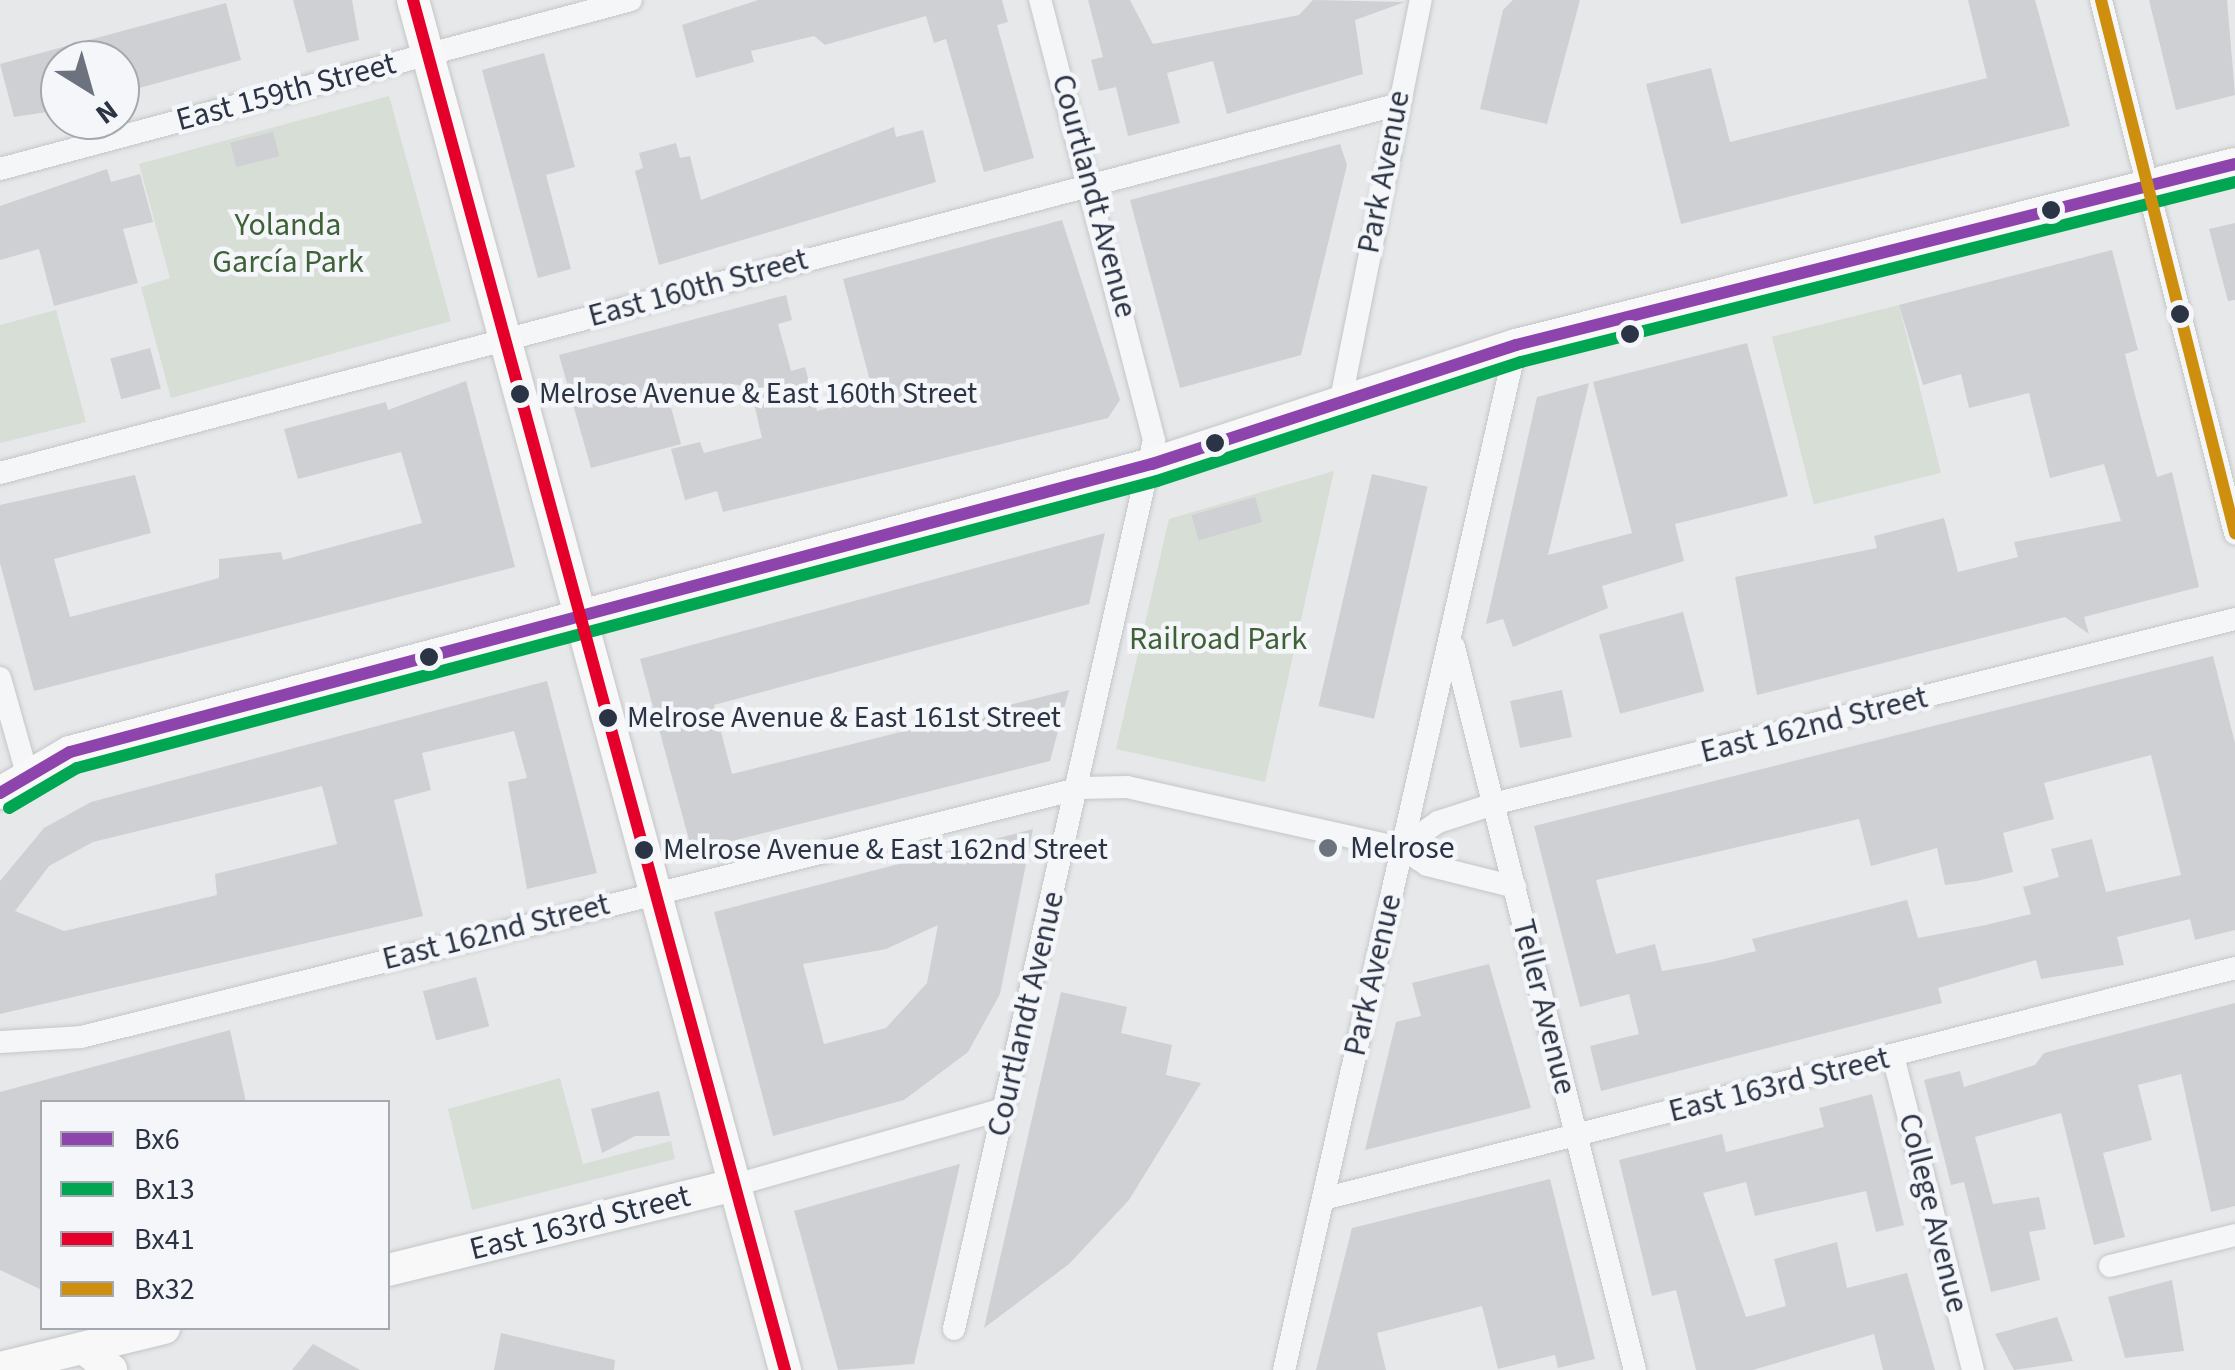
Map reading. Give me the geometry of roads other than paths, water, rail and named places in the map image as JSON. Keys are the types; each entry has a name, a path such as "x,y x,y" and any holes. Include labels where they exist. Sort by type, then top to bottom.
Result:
{"main road":[{"path":"413,0 652,892 786,1370"},
{"path":"0,794 27,774 70,752 1152,464 1516,345 2235,164"},
{"name":"East 163rd Street","path":"390,1270 735,1184"},
{"path":"0,1368 156,1330"},
{"path":"84,1348 111,1370"}],"street":[{"name":"East 159th Street","path":"0,169 630,0"},
{"name":"Courtlandt Avenue","path":"954,1329 1152,464 1154,418 1040,0"},
{"name":"Park Avenue","path":"1340,404 1396,105 1421,0"},
{"path":"2101,0 2235,533"},
{"name":"East 160th Street","path":"0,473 1091,182 1396,105"},
{"name":"Park Avenue","path":"1284,1370 1402,848 1453,644 1516,345"},
{"name":"East 162nd Street","path":"1402,848 1438,822 1497,802 2235,619"},
{"name":"Teller Avenue","path":"1453,644 1497,802 1514,887 1635,1370"},
{"path":"0,678 27,774"},
{"name":"East 162nd Street","path":"0,1042 81,1037 1080,788 1127,787 1402,848 1427,865 1514,887"},
{"name":"East 163rd Street","path":"1323,1199 2235,968"},
{"name":"College Avenue","path":"1893,1056 1973,1370"},
{"name":"East 163rd Street","path":"735,1184 1003,1110"},
{"path":"2110,1266 2235,1236"}],"place":[{"name":"Melrose Avenue & East 160th Street","path":"520,394"},
{"name":"Melrose Avenue & East 161st Street","path":"608,718"},
{"name":"Melrose","path":"1328,848"},
{"name":"Melrose Avenue & East 162nd Street","path":"644,850"}],"park label":[{"name":"Yolanda García Park","path":"288,244"},
{"name":"Railroad Park","path":"1218,639"}]}
